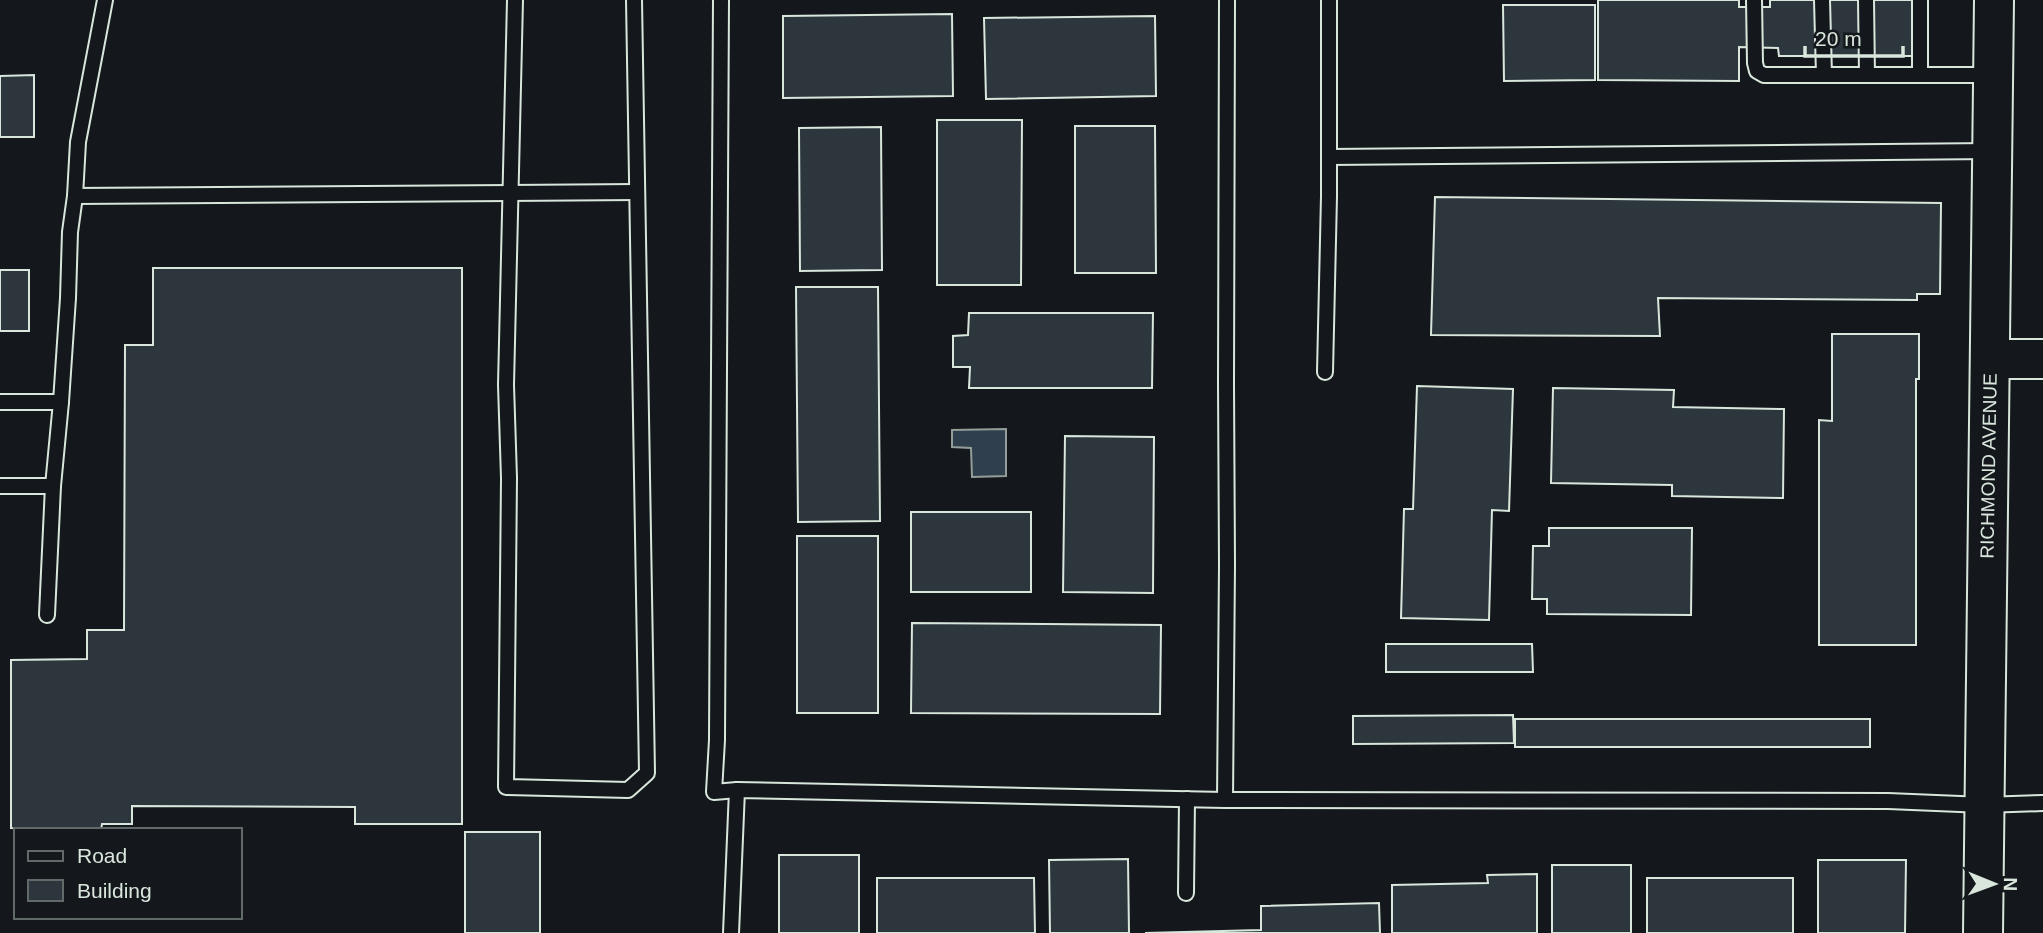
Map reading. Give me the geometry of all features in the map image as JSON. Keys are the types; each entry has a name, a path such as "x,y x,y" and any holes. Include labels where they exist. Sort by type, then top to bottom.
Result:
{"main road":[{"name":"RICHMOND AVENUE","path":"1983,933 1994,0"},
{"path":"1990,359 2043,359"}],"lane":[{"path":"47,615 53,486 78,142 105,0"},
{"path":"515,0 506,385 509,478 506,788 628,790 648,773 634,0"},
{"path":"721,0 718,727 714,792 737,790 1225,800 1888,801 1984,805 2043,803"},
{"path":"1225,800 1227,0"},
{"path":"1325,372 1329,0"},
{"path":"1754,0 1755,63 1757,71 1764,75 1994,75"},
{"path":"1822,0 1824,75"},
{"path":"1866,0 1867,75"},
{"path":"1920,0 1920,75"},
{"path":"1329,157 1992,151"},
{"path":"75,196 637,192"},
{"path":"0,402 61,402"},
{"path":"0,486 53,486"},
{"path":"731,933 737,790"},
{"path":"1186,892 1187,799"}],"water":[{"path":"1006,429 1006,476 972,477 971,448 952,447 952,430"}],"building":[{"path":"1598,0 1739,0 1739,7 1770,7 1770,0 1912,0 1912,56 1779,56 1778,48 1739,47 1739,81 1598,80"},
{"path":"1503,5 1595,5 1595,80 1504,81"},
{"path":"952,14 953,96 783,98 783,16"},
{"path":"1155,16 1156,96 986,99 984,18"},
{"path":"34,75 34,137 0,137 0,76"},
{"path":"937,120 1022,120 1021,285 937,285"},
{"path":"1075,126 1155,126 1156,273 1075,273"},
{"path":"881,127 882,270 800,271 799,128"},
{"path":"1435,197 1941,203 1940,294 1917,294 1917,300 1658,298 1660,336 1431,335"},
{"path":"153,268 462,268 462,824 355,824 355,807 132,806 132,824 102,824 101,828 11,828 11,660 87,659 87,630 124,630 125,345 153,345"},
{"path":"0,270 29,270 29,331 0,331"},
{"path":"796,287 878,287 880,521 798,522"},
{"path":"969,313 1153,313 1152,388 969,388 970,367 953,367 953,336 968,335"},
{"path":"1832,334 1919,334 1919,379 1916,379 1916,645 1819,645 1819,420 1832,421"},
{"path":"1417,386 1513,389 1509,511 1492,510 1489,620 1401,618 1404,509 1413,509"},
{"path":"1553,388 1674,390 1673,407 1784,409 1783,498 1672,496 1672,485 1551,483"},
{"path":"1065,436 1154,437 1153,593 1063,592"},
{"path":"911,512 1031,512 1031,592 911,592"},
{"path":"1549,528 1692,528 1691,615 1547,614 1547,599 1532,599 1533,546 1549,546"},
{"path":"797,536 878,536 878,713 797,713"},
{"path":"912,623 1161,625 1160,714 911,713"},
{"path":"1386,644 1532,644 1533,672 1386,672"},
{"path":"1513,715 1514,743 1353,744 1353,716"},
{"path":"1515,719 1870,719 1870,747 1515,747"},
{"path":"465,832 540,832 540,933 465,933"},
{"path":"779,855 859,855 859,933 779,933"},
{"path":"1128,859 1129,933 1050,933 1049,860"},
{"path":"1818,860 1906,860 1905,933 1818,933"},
{"path":"1552,865 1631,865 1631,933 1552,933"},
{"path":"1537,874 1537,933 1392,933 1392,885 1488,883 1487,875"},
{"path":"877,878 1034,878 1035,933 877,933"},
{"path":"1647,878 1793,878 1793,933 1647,933"},
{"path":"1379,903 1380,933 1145,933 1261,930 1261,906"}]}
